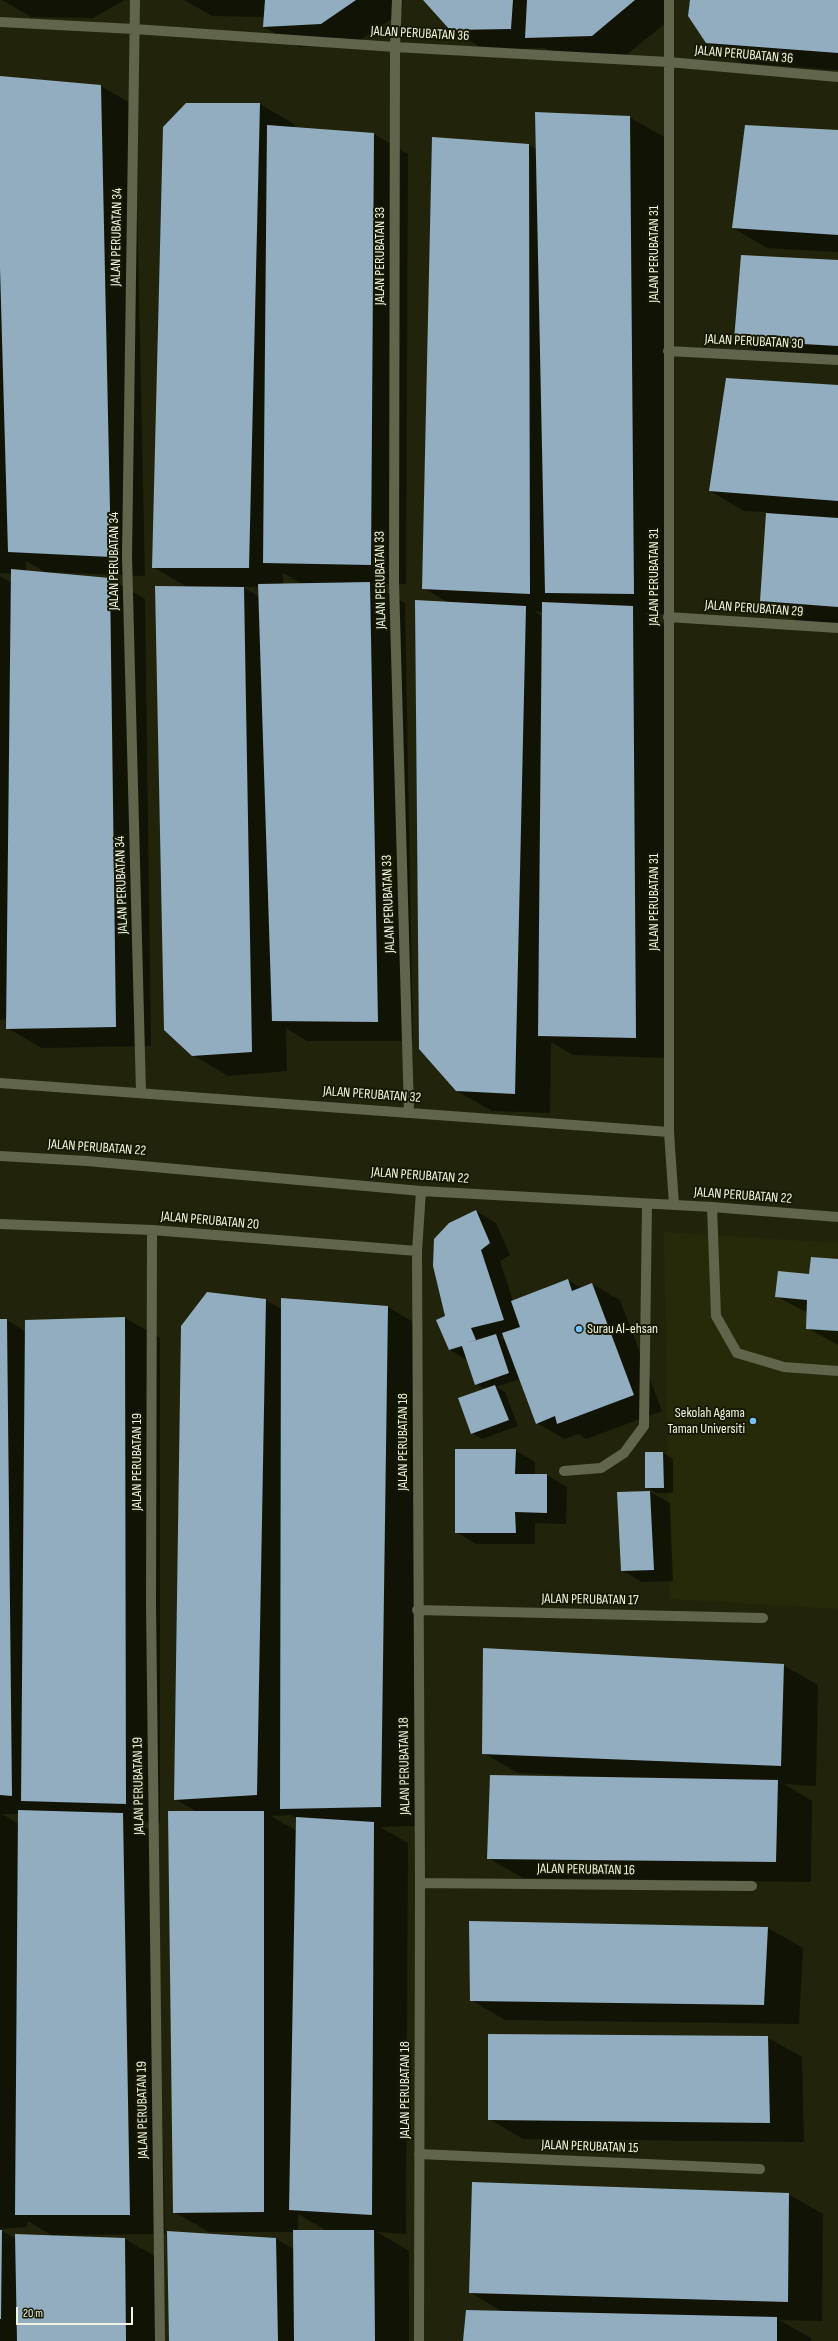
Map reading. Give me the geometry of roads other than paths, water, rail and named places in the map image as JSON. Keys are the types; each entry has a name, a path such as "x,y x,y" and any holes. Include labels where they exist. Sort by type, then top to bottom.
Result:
{"street":[{"name":"JALAN PERUBATAN 34","path":"135,0 127,556 141,1093"},
{"name":"JALAN PERUBATAN 33","path":"397,0 395,47 394,582 408,1112"},
{"name":"JALAN PERUBATAN 31","path":"668,1132 669,0"},
{"name":"JALAN PERUBATAN 36","path":"0,22 134,29 395,47 668,62 838,77"},
{"name":"JALAN PERUBATAN 30","path":"668,351 838,360"},
{"name":"JALAN PERUBATAN 29","path":"668,617 838,628"},
{"name":"JALAN PERUBATAN 32","path":"0,1083 668,1132"},
{"path":"668,1132 674,1205"},
{"name":"JALAN PERUBATAN 22","path":"0,1156 87,1161 421,1191 712,1207 838,1217"},
{"name":"JALAN PERUBATAN 18","path":"419,2341 418,2154 420,1882 416,1251 421,1191"},
{"path":"564,1471 601,1468 624,1453 644,1426 646,1204"},
{"path":"712,1207 716,1316 737,1353 784,1367 838,1371"},
{"name":"JALAN PERUBATAN 20","path":"0,1224 152,1230 416,1251"},
{"name":"JALAN PERUBATAN 19","path":"152,1230 151,1605 160,2341"},
{"name":"JALAN PERUBATAN 17","path":"418,1610 762,1618"},
{"name":"JALAN PERUBATAN 16","path":"420,1882 752,1886"},
{"name":"JALAN PERUBATAN 15","path":"418,2154 760,2168"}],"place":[{"name":"Surau Al-ehsan","path":"579,1329"},
{"name":"Sekolah Agama Taman Universiti","path":"753,1421"}]}
